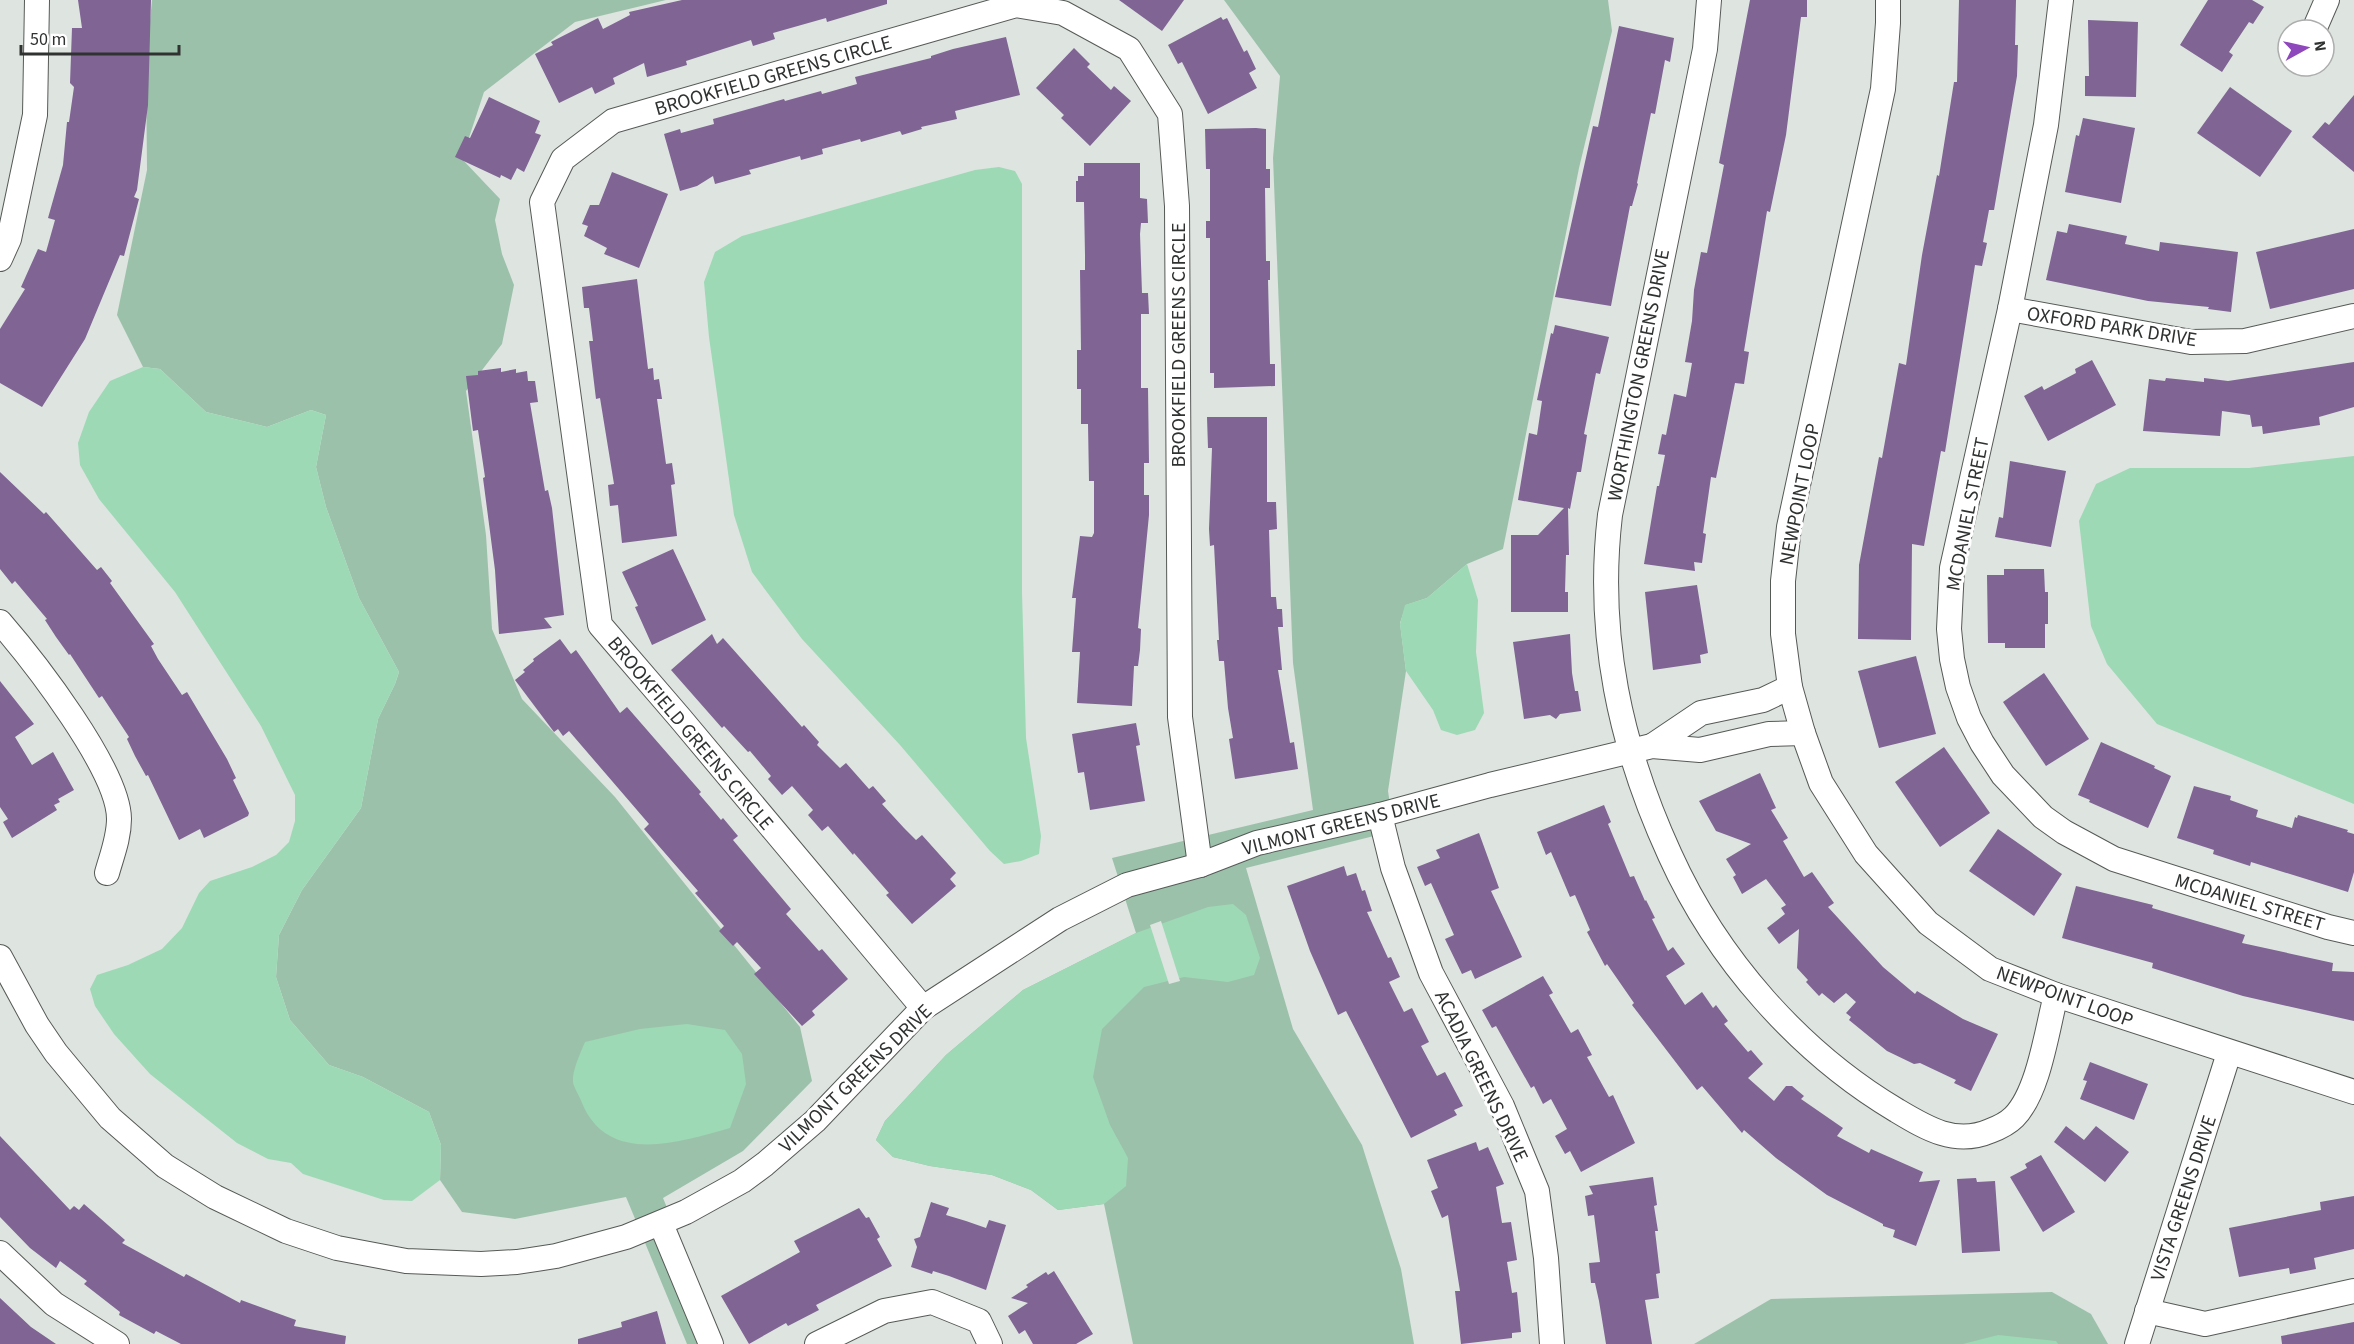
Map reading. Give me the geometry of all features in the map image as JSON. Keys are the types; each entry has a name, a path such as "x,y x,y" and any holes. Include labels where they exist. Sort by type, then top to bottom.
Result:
{"street":[{"path":"0,259 9,239 35,114 38,0"},
{"name":"WORTHINGTON GREENS DRIVE","path":"1709,0 1705,49 1610,515 1605,554 1609,648 1641,749 1670,856 1696,905 1739,968 1790,1026 1822,1058 1876,1098 1919,1124 1950,1137 1984,1134 2013,1118 2026,1103 2034,1083 2056,995"},
{"name":"NEWPOINT LOOP","path":"1887,0 1888,23 1883,89 1789,527 1783,581 1783,634 1790,687 1821,783 1866,854 1928,923 1990,969 2056,995 2354,1092"},
{"name":"MCDANIEL STREET","path":"2061,0 2046,125 2010,309 1952,568 1950,598 1952,658 1958,687 1969,718 2002,774 2043,817 2085,845 2114,859 2152,872 2354,933"},
{"path":"2319,18 2327,0"},
{"name":"BROOKFIELD GREENS CIRCLE","path":"923,1008 600,626 542,202 563,159 613,121 1016,4 1063,13 1129,49 1170,114 1177,206 1180,717 1200,865"},
{"name":"OXFORD PARK DRIVE","path":"2010,309 2191,342 2245,341 2354,316"},
{"path":"0,621 78,727 111,786 119,819 117,838 107,873"},
{"path":"1641,749 1701,713 1763,700 1790,687"},
{"path":"1641,749 1700,750 1769,734 1803,733"},
{"name":"VILMONT GREENS DRIVE","path":"0,957 37,1025 56,1053 110,1118 165,1166 188,1182 254,1218 338,1248 406,1261 481,1264 517,1262 556,1256 609,1242 660,1224 712,1199 742,1181 815,1121 923,1008 1060,919 1127,885 1200,865 1257,843 1380,816 1490,785 1641,749"},
{"name":"ACADIA GREENS DRIVE","path":"1380,816 1393,868 1431,973 1502,1106 1537,1191 1546,1258 1552,1344"},
{"name":"VISTA GREENS DRIVE","path":"2137,1344 2229,1053"},
{"path":"660,1224 711,1344"},
{"path":"0,1253 54,1304 117,1344"},
{"path":"2147,1311 2205,1324 2354,1291"},
{"path":"816,1344 884,1311 932,1302 979,1321 990,1344"}],"shaded area":[{"path":"152,0 666,0 575,22 484,92 462,159 500,199 495,220 502,254 514,285 502,344 466,391 486,535 492,629 522,699 615,797 800,1027 812,1081 743,1151 663,1198 724,1344 687,1344 626,1197 515,1219 462,1212 440,1180 441,1145 429,1112 363,1077 329,1065 290,1020 276,977 279,935 302,890 361,808 378,719 399,672 359,598 326,507 316,467 326,415 311,410 267,427 206,412 160,369 143,367 117,315 147,170 146,63"},
{"path":"1224,0 1608,0 1612,31 1579,168 1503,549 1467,564 1427,598 1406,605 1400,623 1406,671 1388,791 1394,831 1246,868 1293,1029 1362,1145 1401,1269 1414,1344 1133,1344 1104,1204 1058,1210 1031,1190 992,1175 930,1166 893,1157 876,1140 885,1121 946,1055 1023,990 1136,933 1112,858 1313,810 1293,663 1273,158 1280,76"},
{"path":"999,167 1015,171 1022,184 1022,592 1026,738 1041,836 1039,854 1004,864 990,851 900,745 802,639 752,572 734,515 709,337 704,282 715,252 742,236 975,170"},
{"path":"143,367 160,369 206,412 267,427 311,410 326,415 316,467 326,507 359,598 399,672 378,719 361,808 302,890 279,935 276,977 290,1020 329,1065 363,1077 429,1112 441,1145 440,1180 412,1201 384,1200 303,1174 291,1163 268,1159 237,1143 150,1074 114,1034 95,1006 90,989 97,975 128,965 162,949 182,928 199,893 210,881 252,867 276,855 289,842 295,821 295,795 261,726 175,592 99,499 80,465 78,443 89,412 110,381"},
{"path":"2354,456 2354,804 2157,724 2107,664 2091,626 2079,521 2096,484 2130,468 2249,468"},
{"path":"1467,564 1478,600 1476,652 1484,713 1475,730 1457,735 1441,730 1433,710 1406,671 1400,624 1405,605 1427,598"},
{"path":"1233,904 1246,915 1260,958 1254,975 1228,982 1184,977 1144,987 1102,1029 1093,1077 1110,1125 1128,1158 1126,1186 1104,1204 1058,1210 1031,1190 992,1175 930,1166 893,1157 876,1140 885,1121 946,1055 1023,990 1136,933 1208,907"},
{"path":"687,1024 725,1030 742,1054 746,1084 730,1128 689,1139 647,1144 627,1142 609,1135 594,1123 582,1103 573,1077 585,1042 640,1029"},
{"path":"2052,1292 2091,1314 2108,1344 1694,1344 1771,1299"},
{"path":"1998,1335 2056,1341 2058,1344 1963,1344"}],"pier":[{"path":"1161,921 1180,981 1169,984 1150,925"}],"building":[{"path":"78,0 151,0 148,105 137,190 134,197 139,199 124,256 120,255 85,339 42,407 0,383 0,329 25,289 21,287 38,249 46,252 55,220 48,218 63,165 67,122 69,122 74,87 70,83 72,28 82,28"},
{"path":"682,0 887,0 887,4 827,22 826,18 773,33 775,39 753,46 751,40 686,61 687,65 647,77 644,63 613,78 615,84 595,94 592,87 559,103 535,54 553,45 551,42 598,18 603,29 630,15 629,12"},
{"path":"1119,0 1184,0 1162,31"},
{"path":"1750,0 1807,0 1807,17 1801,17 1786,135 1770,212 1767,211 1744,351 1749,352 1744,384 1735,383 1716,478 1711,477 1703,533 1706,534 1702,563 1694,562 1695,571 1644,564 1657,486 1659,486 1665,455 1658,454 1662,434 1666,435 1674,394 1686,397 1692,363 1685,362 1692,321 1694,290 1701,252 1707,253 1724,165 1719,163"},
{"path":"1959,0 2016,0 2017,76 1994,210 1989,210 1983,242 1987,243 1982,266 1975,265 1945,452 1941,451 1924,546 1912,544 1911,640 1858,639 1859,565 1899,363 1906,365 1922,255 1937,175 1939,176 1954,82 1957,82"},
{"path":"2208,0 2252,0 2264,7 2253,24 2249,22 2229,52 2233,55 2222,72 2180,45"},
{"path":"1221,17 1223,20 1227,18 1244,52 1247,50 1256,69 1249,73 1257,88 1208,114 1182,62 1178,64 1168,45"},
{"path":"2088,20 2138,22 2136,97 2085,96 2085,76 2089,76"},
{"path":"1619,26 1674,38 1670,62 1665,60 1655,114 1651,113 1611,306 1555,297 1593,126 1598,127"},
{"path":"1006,37 1020,95 955,111 957,119 921,127 922,129 902,135 900,131 861,142 860,139 822,149 823,154 801,160 800,156 749,170 751,174 715,184 713,176 697,186 680,191 664,134 680,129 681,133 714,124 713,119 784,99 785,101 821,91 822,94 857,84 855,77 931,58 931,56 953,49"},
{"path":"1074,48 1090,64 1087,67 1111,90 1114,86 1131,101 1090,146 1061,118 1064,115 1036,88"},
{"path":"2230,87 2292,131 2260,177 2197,133"},
{"path":"2354,95 2354,172 2312,137 2325,122 2329,125"},
{"path":"489,97 540,121 535,133 541,135 524,172 517,168 511,180 501,175 500,178 455,157 465,136 470,138"},
{"path":"2083,118 2135,128 2121,203 2065,192 2076,135 2079,136"},
{"path":"1205,129 1266,129 1266,169 1270,169 1270,188 1265,188 1266,261 1270,261 1270,280 1268,280 1270,364 1275,364 1275,386 1214,388 1214,373 1210,373 1210,238 1206,238 1206,221 1210,221 1210,169 1206,169"},
{"path":"1084,163 1140,163 1140,198 1147,199 1148,223 1141,223 1140,234 1142,293 1148,293 1149,314 1141,314 1141,388 1148,388 1149,463 1144,463 1144,495 1149,495 1149,515 1138,628 1141,629 1140,650 1138,666 1134,666 1132,706 1077,703 1080,652 1072,652 1076,598 1072,598 1080,536 1092,537 1094,533 1094,481 1089,481 1088,424 1081,424 1081,389 1077,389 1077,350 1081,350 1080,270 1085,270 1085,255 1084,202 1076,202 1076,181 1078,181 1078,176 1084,176"},
{"path":"612,172 668,194 639,268 604,254 607,248 584,236 588,226 582,224 590,205 599,205"},
{"path":"2069,224 2127,236 2125,244 2159,251 2160,242 2238,252 2231,312 2208,309 2209,307 2148,301 2046,280 2057,231 2067,233"},
{"path":"2354,229 2354,289 2270,309 2256,252"},
{"path":"637,279 648,369 653,368 654,380 659,379 662,399 657,399 666,464 672,463 675,484 671,485 677,536 622,543 618,505 610,506 608,485 614,484 600,398 596,399 589,341 593,341 589,308 584,308 582,287"},
{"path":"1555,325 1609,337 1600,374 1596,373 1584,434 1587,435 1581,472 1577,472 1570,509 1568,508 1569,555 1566,555 1565,592 1568,592 1568,612 1511,612 1511,535 1538,535 1564,508 1518,500 1529,433 1537,435 1542,401 1537,400 1551,333 1553,334"},
{"path":"2092,360 2116,405 2048,441 2024,396 2042,386 2044,390 2076,373 2075,369"},
{"path":"2354,362 2354,407 2319,417 2320,425 2263,434 2262,426 2252,427 2250,415 2222,411 2220,436 2143,431 2149,379 2165,381 2166,378 2204,382 2204,378 2228,381"},
{"path":"501,368 501,372 516,369 516,373 527,371 528,381 535,381 538,402 530,403 545,491 548,490 552,508 564,615 544,618 552,628 499,634 495,570 483,478 485,477 478,430 473,431 466,376 478,375 478,371"},
{"path":"1207,417 1267,417 1267,502 1276,502 1277,529 1269,530 1271,597 1276,597 1277,609 1282,609 1283,627 1278,627 1282,670 1278,670 1290,743 1294,742 1298,769 1235,779 1229,739 1233,738 1224,661 1219,661 1217,640 1219,640 1214,545 1210,546 1209,529 1212,448 1208,448"},
{"path":"2010,461 2066,471 2051,547 1995,537 1999,517 2003,518"},
{"path":"0,472 44,514 46,512 97,570 101,567 112,581 110,583 154,644 151,646 158,659 182,695 187,692 227,759 236,778 233,780 249,813 248,816 204,838 200,829 179,840 148,775 146,776 135,756 127,739 129,737 102,696 99,698 56,637 45,620 47,619 15,581 12,584 0,569"},
{"path":"673,549 706,620 652,645 635,607 638,606 622,572"},
{"path":"2004,569 2044,569 2045,592 2048,592 2045,648 2005,648 2005,643 1988,643 1987,575 2004,575"},
{"path":"1697,585 1708,653 1700,655 1701,663 1653,670 1645,592"},
{"path":"712,634 717,644 723,638 802,727 804,725 819,742 817,745 840,768 846,763 869,789 873,786 886,801 882,804 904,828 916,840 922,835 956,873 950,879 956,886 912,924 854,853 853,855 828,826 822,831 808,815 813,810 792,786 782,795 768,779 771,776 750,751 748,752 724,726 722,728 671,670"},
{"path":"1570,634 1572,673 1581,711 1560,714 1556,719 1550,715 1524,719 1513,642"},
{"path":"560,639 571,654 576,650 620,713 627,707 701,792 699,794 738,836 733,840 791,909 786,914 819,951 822,949 848,979 812,1011 815,1015 802,1026 754,974 761,968 737,942 733,946 719,931 724,926 695,893 698,891 644,829 649,824 569,731 563,736 558,729 554,732 515,680 525,672 523,670 534,661 533,659"},
{"path":"1916,656 1936,734 1879,748 1858,671"},
{"path":"2044,673 2089,739 2046,766 2003,702"},
{"path":"0,681 34,724 15,737 32,765 53,752 74,790 58,799 60,802 54,805 57,810 12,838 3,822 8,819 0,807"},
{"path":"1136,723 1140,745 1136,746 1145,801 1090,810 1084,772 1078,773 1072,734"},
{"path":"2101,742 2155,766 2154,768 2171,776 2148,828 2078,795"},
{"path":"1944,747 1990,813 1940,847 1895,782"},
{"path":"1760,773 1776,808 1771,810 1788,838 1783,841 1804,877 1812,872 1834,903 1828,907 1883,967 1915,994 1917,991 1963,1019 1998,1034 1971,1091 1954,1083 1956,1080 1887,1051 1849,1020 1851,1017 1846,1013 1856,1002 1846,993 1834,1003 1822,993 1819,996 1797,968 1799,929 1779,944 1767,928 1785,914 1781,908 1786,905 1766,879 1742,894 1733,877 1736,875 1726,859 1751,844 1716,831 1699,801"},
{"path":"2194,786 2231,796 2230,800 2258,810 2256,817 2292,828 2295,817 2297,818 2298,815 2348,830 2347,832 2354,834 2354,872 2348,892 2251,862 2250,866 2213,854 2214,850 2177,838"},
{"path":"1604,805 1611,822 1608,824 1630,877 1634,876 1668,951 1673,947 1685,964 1666,976 1685,1005 1702,992 1713,1008 1716,1005 1728,1021 1724,1024 1748,1052 1751,1050 1763,1064 1748,1078 1774,1101 1786,1086 1792,1086 1804,1096 1801,1099 1843,1128 1837,1136 1869,1153 1871,1149 1923,1172 1919,1182 1940,1180 1916,1246 1893,1237 1895,1230 1883,1226 1827,1195 1776,1158 1744,1130 1742,1133 1702,1086 1697,1090 1632,1005 1634,1003 1607,964 1605,966 1587,932 1590,930 1575,895 1570,897 1551,852 1546,855 1537,832"},
{"path":"1998,829 2062,874 2034,916 1969,871"},
{"path":"1479,833 1499,888 1491,891 1522,957 1475,979 1471,970 1462,974 1445,939 1454,935 1431,883 1425,886 1417,867 1440,858 1436,850"},
{"path":"1344,866 1347,876 1356,873 1362,891 1365,890 1372,911 1367,912 1388,958 1391,957 1400,977 1389,982 1404,1012 1412,1008 1429,1042 1421,1046 1437,1076 1445,1072 1463,1106 1454,1110 1457,1115 1411,1138 1346,1011 1338,1015 1310,951 1287,886"},
{"path":"2076,886 2153,905 2152,908 2245,935 2242,943 2333,963 2332,971 2354,972 2354,1021 2243,996 2152,968 2153,963 2062,938"},
{"path":"1543,976 1553,993 1549,995 1571,1033 1578,1029 1592,1055 1587,1057 1609,1097 1613,1095 1635,1143 1581,1172 1570,1151 1565,1154 1555,1136 1567,1129 1551,1099 1543,1104 1534,1086 1531,1088 1496,1026 1492,1028 1482,1010"},
{"path":"2090,1062 2148,1084 2134,1120 2080,1099 2087,1081 2083,1080"},
{"path":"2066,1126 2084,1140 2096,1126 2129,1152 2105,1182 2054,1142"},
{"path":"0,1136 70,1210 74,1206 79,1210 84,1204 125,1240 122,1243 184,1277 186,1274 240,1303 241,1300 296,1320 294,1326 346,1336 345,1344 181,1344 156,1331 154,1334 119,1315 120,1312 84,1284 87,1281 60,1261 56,1268 30,1248 0,1217"},
{"path":"1476,1142 1479,1151 1488,1147 1504,1184 1496,1187 1502,1223 1511,1222 1517,1260 1507,1262 1512,1293 1517,1292 1521,1332 1512,1333 1512,1338 1461,1344 1455,1291 1460,1291 1448,1215 1442,1218 1431,1191 1438,1188 1427,1160"},
{"path":"2041,1155 2075,1212 2043,1232 2010,1177 2027,1168 2025,1164"},
{"path":"1653,1177 1657,1205 1654,1206 1658,1231 1655,1231 1660,1273 1656,1274 1659,1298 1645,1300 1652,1344 1606,1344 1595,1283 1591,1283 1589,1263 1600,1262 1594,1215 1588,1216 1585,1196 1593,1194 1589,1186"},
{"path":"1976,1178 1977,1182 1995,1181 2000,1251 1962,1253 1957,1179"},
{"path":"2354,1196 2354,1249 2314,1258 2316,1269 2290,1274 2289,1268 2239,1277 2229,1228 2321,1210 2320,1202"},
{"path":"931,1202 949,1208 946,1215 986,1228 989,1220 1006,1225 986,1290 933,1271 932,1274 911,1267 917,1247 914,1239 920,1237"},
{"path":"859,1208 866,1218 869,1217 880,1237 877,1239 892,1266 816,1305 819,1310 788,1326 786,1323 749,1344 721,1296 800,1252 794,1241"},
{"path":"1054,1271 1093,1334 1076,1344 1033,1344 1025,1330 1019,1334 1008,1316 1028,1303 1011,1298 1046,1272 1048,1275"},
{"path":"0,1298 31,1327 56,1344 0,1344"},
{"path":"657,1311 666,1344 578,1344 578,1339 622,1327 621,1322"},
{"path":"2354,1322 2354,1344 2282,1344 2281,1336"}]}
